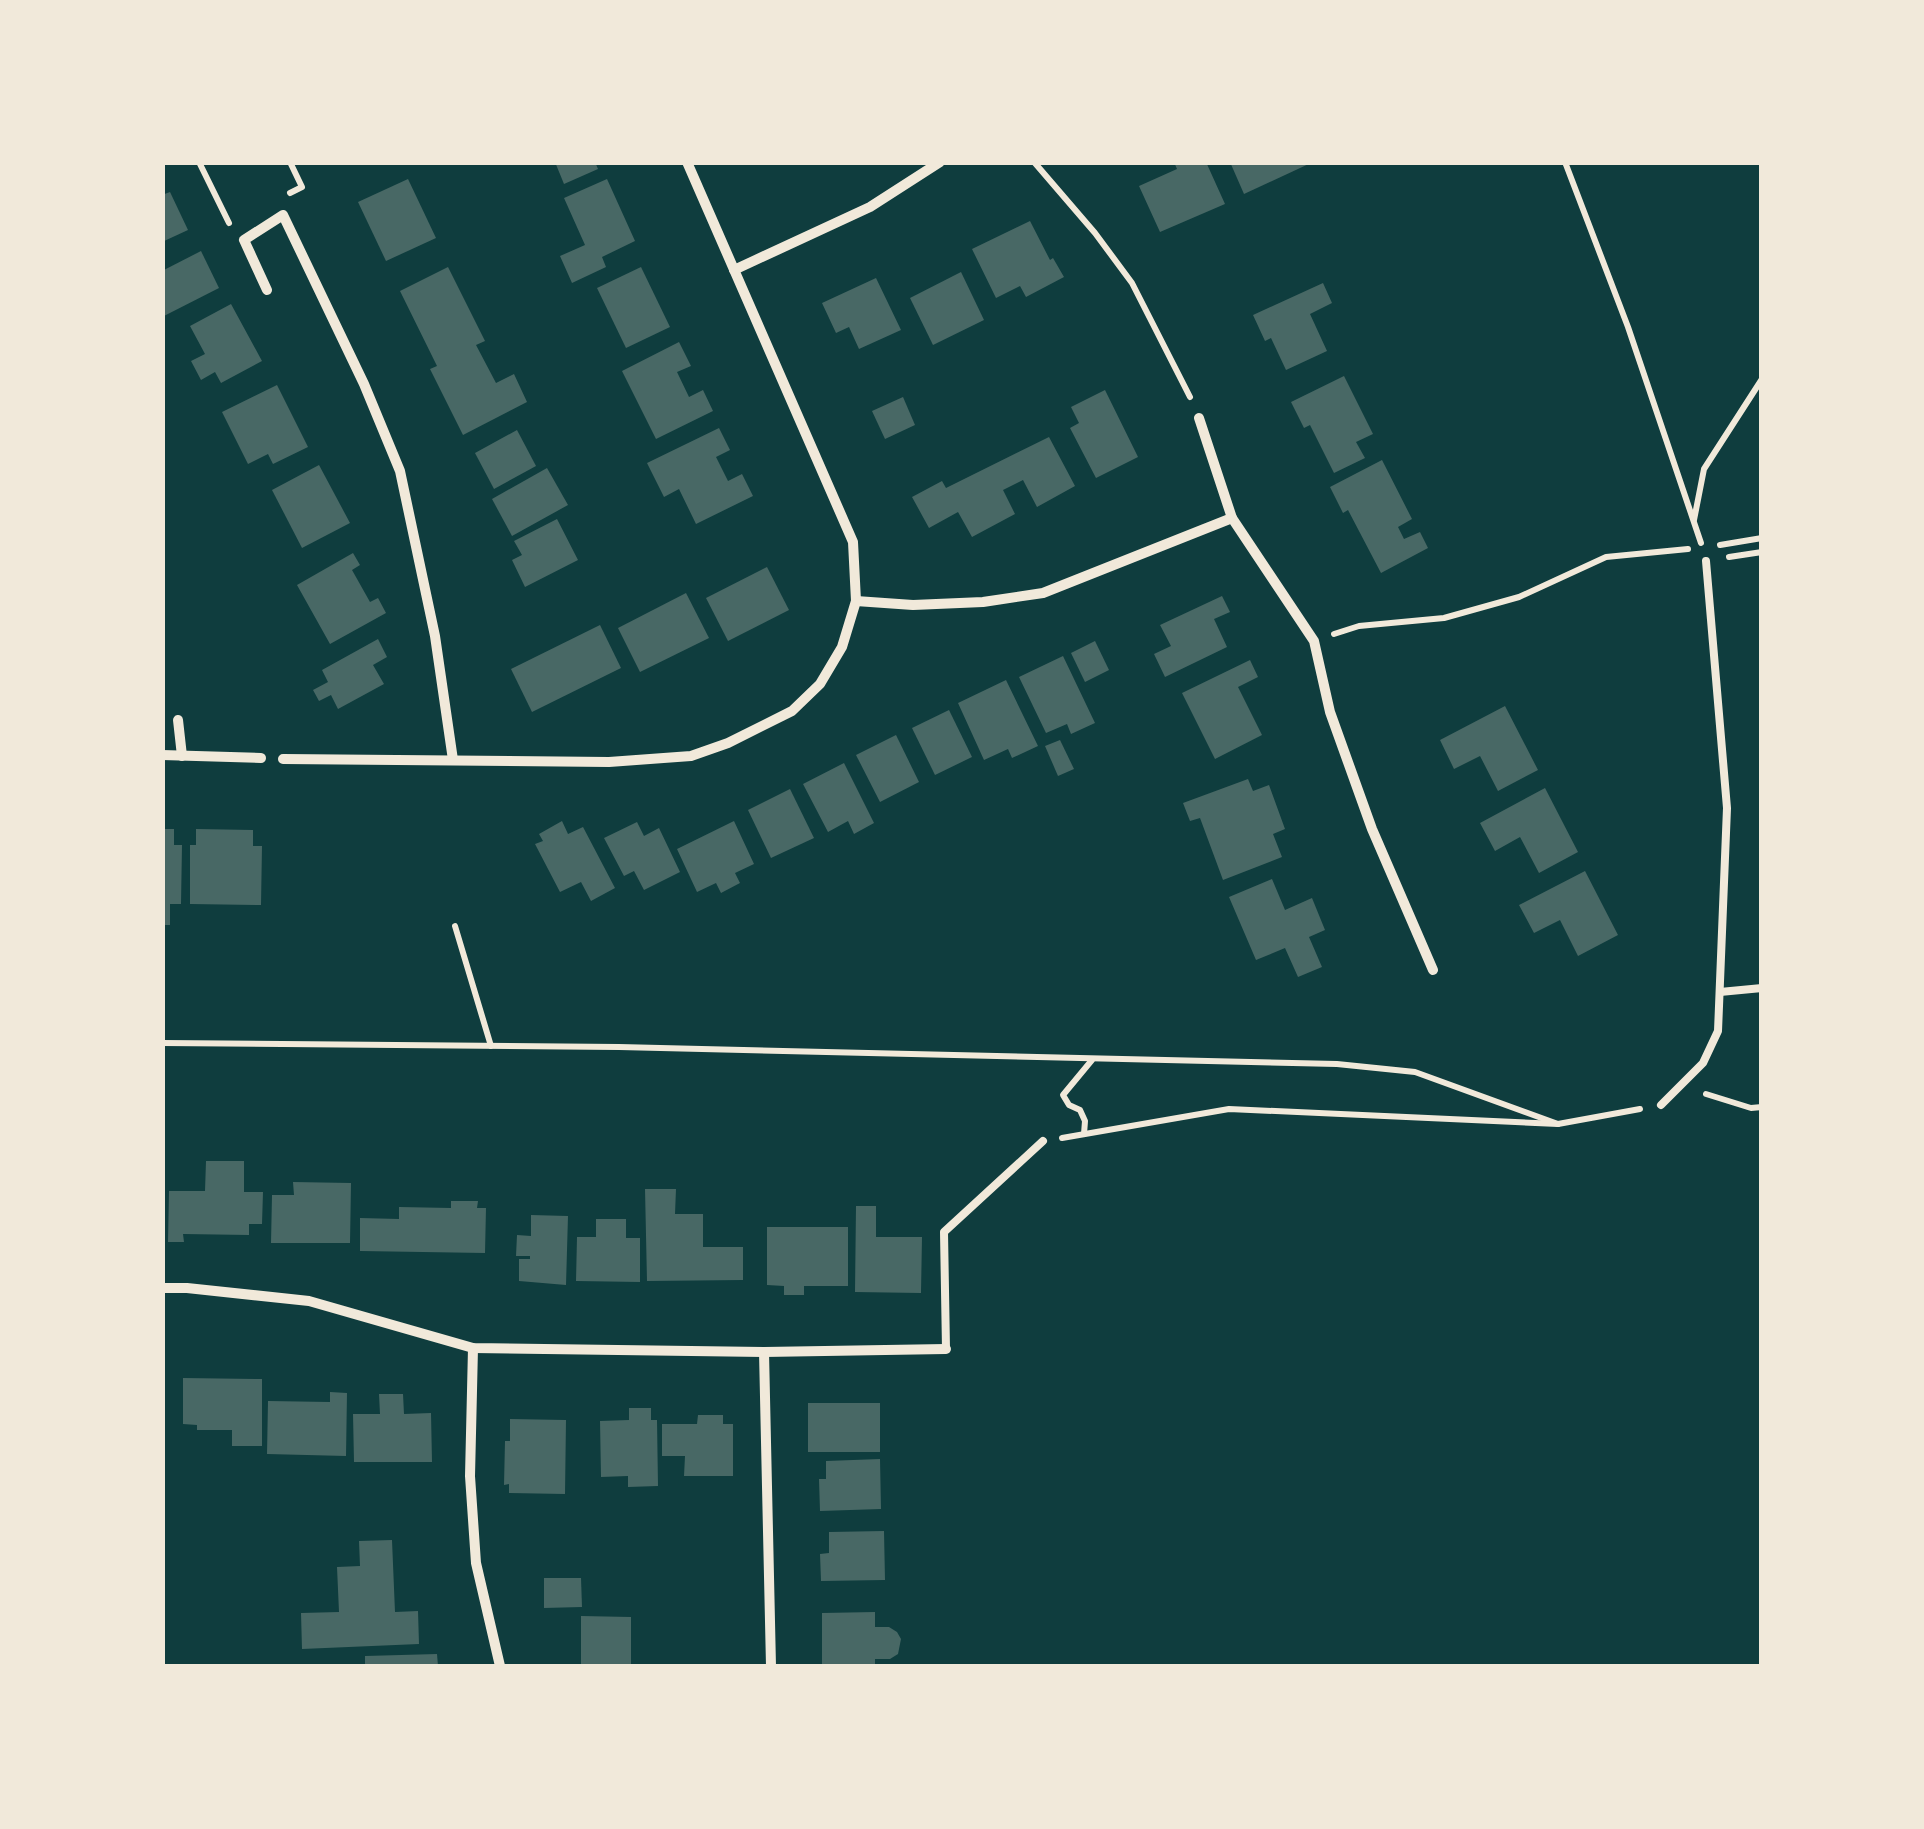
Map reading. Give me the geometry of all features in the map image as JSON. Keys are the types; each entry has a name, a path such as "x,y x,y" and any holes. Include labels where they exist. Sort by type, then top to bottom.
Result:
{"street":[{"path":"284,759 646,761 692,756 792,711 820,684 842,647 856,601 853,542 688,162"},
{"path":"734,270 870,207 940,162"},
{"path":"266,290 244,240 283,215 364,384 400,471 436,636 453,760"},
{"path":"1200,418 1232,518 1314,641 1330,712 1372,829 1433,970"},
{"path":"856,601 913,605 982,602 1042,593 1232,518"},
{"path":"178,720 182,756"},
{"path":"162,755 262,758"},
{"path":"162,1288 310,1301 473,1348 764,1352 946,1349"},
{"path":"473,1348 470,1476 476,1563 500,1666"},
{"path":"764,1352 771,1666"}],"lane":[{"path":"1661,1105 1703,1062 1718,1031 1727,808 1706,561"},
{"path":"1720,992 1762,988"},
{"path":"946,1349 944,1232 1043,1141"}],"path":[{"path":"199,162 228,223 243,216"},
{"path":"286,195 302,187 290,162"},
{"path":"1034,162 1132,283 1200,418"},
{"path":"1566,162 1628,327 1703,548"},
{"path":"1694,522 1704,469 1762,379"},
{"path":"1314,641 1360,626 1444,618 1520,597 1606,557 1762,538"},
{"path":"1706,561 1762,552"},
{"path":"455,926 490,1046"},
{"path":"162,1043 1337,1064 1415,1072 1558,1124"},
{"path":"1084,1134 1085,1121 1080,1110 1069,1106 1063,1095 1092,1060"},
{"path":"1681,1085 1750,1108 1762,1107"},
{"path":"1043,1141 1229,1109 1558,1124 1661,1105"}],"building":[{"path":"555,162 595,162 598,169 564,184"},
{"path":"1174,162 1206,162 1225,204 1160,232 1139,186 1177,169"},
{"path":"1230,162 1313,162 1244,194"},
{"path":"408,179 436,238 386,261 358,202"},
{"path":"607,179 635,241 602,257 606,267 572,283 560,256 585,245 564,198"},
{"path":"170,192 188,230 162,242 162,195"},
{"path":"1030,221 1050,260 1053,258 1064,277 1026,297 1020,286 996,298 972,249"},
{"path":"201,251 219,288 162,317 162,271"},
{"path":"448,267 485,341 476,345 496,383 514,374 527,402 463,435 430,369 437,366 400,291"},
{"path":"641,267 670,327 626,348 597,288"},
{"path":"961,272 984,320 933,345 910,298"},
{"path":"876,278 901,330 859,349 849,327 836,333 822,303"},
{"path":"1323,283 1332,303 1310,314 1327,351 1286,370 1271,338 1265,341 1253,315"},
{"path":"231,304 262,361 221,383 215,372 201,380 191,361 205,354 190,326"},
{"path":"679,342 691,366 677,372 689,397 703,390 713,411 656,439 622,371"},
{"path":"1344,376 1373,434 1356,442 1365,458 1334,473 1310,425 1304,428 1291,402"},
{"path":"277,385 308,447 273,464 268,454 248,464 222,412"},
{"path":"1105,390 1138,457 1096,478 1070,428 1079,423 1071,407"},
{"path":"903,397 915,425 885,439 872,411"},
{"path":"719,428 730,450 716,457 728,481 742,474 753,496 696,524 679,489 664,497 647,463"},
{"path":"517,430 536,466 494,489 475,453"},
{"path":"1049,437 1075,486 1037,507 1023,480 1003,490 1015,514 972,537 958,512 929,528 912,497 942,481 946,488"},
{"path":"1382,460 1412,519 1398,527 1404,539 1420,532 1428,548 1381,573 1348,510 1343,513 1330,487"},
{"path":"319,465 350,523 302,548 272,490"},
{"path":"547,468 568,505 512,536 492,499"},
{"path":"557,519 578,560 525,587 512,560 522,555 514,541"},
{"path":"353,553 360,565 352,570 370,602 378,598 386,613 330,644 297,585"},
{"path":"767,567 789,610 728,641 706,598"},
{"path":"686,593 709,638 640,672 618,628"},
{"path":"1222,596 1230,612 1214,619 1227,647 1165,677 1154,654 1171,646 1160,625"},
{"path":"600,625 621,668 532,712 511,669"},
{"path":"378,639 387,657 373,665 384,684 338,709 331,695 319,701 313,690 328,682 322,670"},
{"path":"1095,641 1109,670 1085,682 1071,653"},
{"path":"1063,656 1095,723 1071,734 1067,724 1046,733 1019,677"},
{"path":"1250,660 1258,677 1238,687 1262,735 1215,759 1182,693"},
{"path":"1006,680 1038,746 1012,758 1008,749 984,760 958,703"},
{"path":"1505,706 1538,770 1498,791 1480,756 1454,769 1440,740"},
{"path":"949,710 972,757 935,775 912,728"},
{"path":"896,735 919,782 880,802 856,755"},
{"path":"1060,740 1074,769 1058,776 1045,746"},
{"path":"844,763 874,823 854,834 848,821 828,832 803,784"},
{"path":"1248,779 1253,791 1269,785 1285,829 1273,834 1282,857 1223,880 1200,818 1190,821 1183,803"},
{"path":"1545,788 1578,852 1539,873 1520,837 1495,851 1480,823"},
{"path":"790,789 814,838 771,858 748,810"},
{"path":"562,821 568,834 583,827 615,888 591,901 581,882 560,892 535,844 543,841 539,834"},
{"path":"734,821 754,864 735,873 740,883 721,893 716,883 697,892 677,849"},
{"path":"637,822 644,836 659,828 680,872 644,890 634,871 624,876 604,838"},
{"path":"162,829 174,829 174,845 182,845 181,904 170,904 170,925 162,925"},
{"path":"196,829 253,830 253,846 262,846 261,905 190,904 190,845 196,845"},
{"path":"1585,871 1618,935 1578,956 1560,920 1534,933 1519,905"},
{"path":"1272,879 1285,910 1312,898 1325,930 1309,937 1322,967 1298,977 1285,948 1256,960 1229,897"},
{"path":"206,1161 244,1161 244,1192 263,1192 262,1224 249,1224 249,1235 183,1234 184,1242 168,1242 169,1191 205,1191"},
{"path":"293,1182 351,1183 350,1243 271,1243 272,1195 294,1195"},
{"path":"645,1189 676,1189 675,1214 703,1214 703,1247 743,1247 743,1280 647,1281"},
{"path":"451,1201 478,1201 477,1208 486,1208 485,1253 360,1251 360,1218 399,1219 399,1207 451,1208"},
{"path":"856,1206 876,1206 876,1237 922,1237 921,1293 855,1292"},
{"path":"531,1215 568,1216 566,1285 519,1281 519,1259 530,1256 516,1256 517,1235 531,1236"},
{"path":"596,1219 626,1219 626,1238 640,1238 640,1282 576,1281 577,1237 596,1237"},
{"path":"767,1227 848,1227 848,1286 804,1286 804,1295 784,1295 784,1286 767,1285"},
{"path":"183,1378 262,1379 262,1446 232,1446 232,1430 197,1430 197,1425 183,1424"},
{"path":"330,1392 347,1393 346,1456 267,1454 268,1401 330,1402"},
{"path":"379,1394 403,1394 404,1414 431,1413 432,1462 354,1462 353,1414 380,1414"},
{"path":"808,1403 880,1403 880,1452 808,1452"},
{"path":"629,1408 651,1408 651,1420 657,1420 658,1486 628,1487 628,1476 601,1477 600,1421 629,1420"},
{"path":"698,1415 723,1415 723,1424 733,1424 733,1476 684,1476 685,1456 662,1456 662,1424 697,1424"},
{"path":"510,1419 566,1420 565,1494 509,1493 509,1484 504,1485"},
{"path":"880,1459 881,1509 820,1511 819,1479 826,1479 826,1461"},
{"path":"884,1531 885,1580 821,1581 820,1554 829,1553 829,1532"},
{"path":"392,1540 395,1612 418,1611 419,1644 302,1649 301,1613 339,1612 337,1567 360,1566 359,1541"},
{"path":"544,1578 581,1578 582,1607 544,1608"},
{"path":"875,1612 875,1627 889,1627 901,1639 898,1654 890,1659 875,1659 875,1666 822,1666 822,1613"},
{"path":"581,1616 631,1617 631,1666 581,1666"},
{"path":"437,1654 438,1666 365,1666 365,1656"}]}
